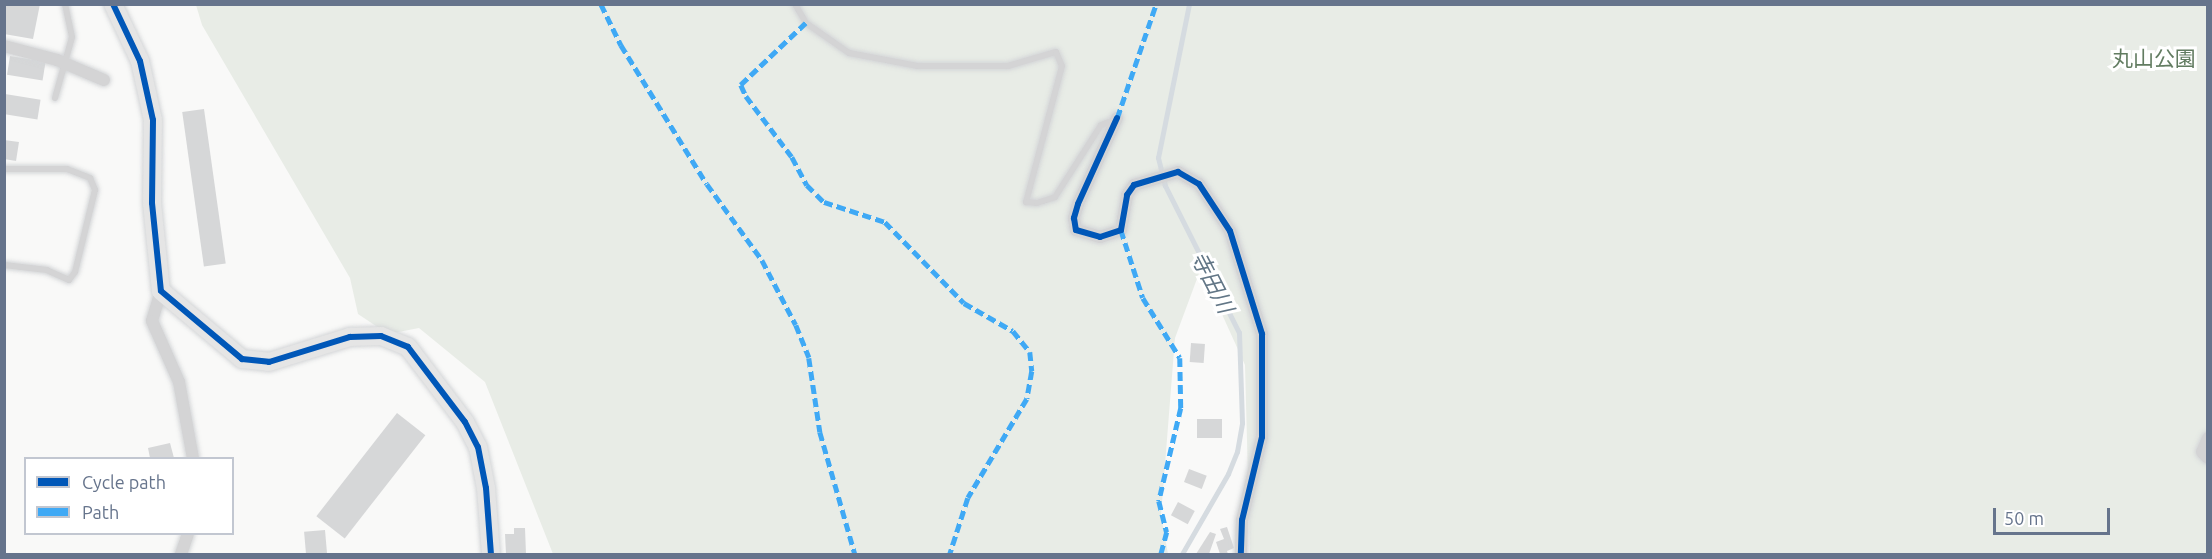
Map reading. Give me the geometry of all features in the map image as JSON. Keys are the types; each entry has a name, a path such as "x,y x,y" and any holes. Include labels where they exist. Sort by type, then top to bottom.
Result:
{"street":[{"path":"113,4 140,61 153,120 153,224 161,291 152,321 179,382 193,457"},
{"path":"4,46 64,63 104,80"},
{"path":"1117,118 1078,204 1074,218 1076,230 1100,237 1121,230 1127,195 1134,185 1178,171 1199,184 1230,231 1262,334 1262,437 1242,520 1241,555"},
{"path":"161,291 242,359 269,362 350,337 381,336 408,347 465,422 478,447 486,488 490,555"},
{"path":"2208,438 2202,452 2208,458"},
{"path":"181,555 188,535"}],"lane":[{"path":"55,98 72,37 66,4"},
{"path":"795,4 806,23 849,53 918,66 1008,66 1056,52 1062,66 1026,202 1037,203 1054,197 1101,124 1117,118"},
{"path":"4,170 67,169 90,178 94,190 75,272 69,280 47,270 4,265"}],"green space":[{"name":"丸山公園","path":"196,5 2207,5 2207,554 1250,554 1245,365 1201,268 1175,338 1161,515 1168,554 553,554 485,382 419,328 388,334 358,314 350,278 202,25"}],"building":[{"path":"5,4 40,4 33,39 4,34"},
{"path":"10,56 46,62 43,80 7,75"},
{"path":"5,94 41,100 37,119 4,114"},
{"path":"204,109 226,263 204,267 182,112"},
{"path":"4,140 19,142 16,161 4,159"},
{"path":"1191,343 1205,344 1204,363 1190,362"},
{"path":"397,413 425,435 345,538 316,516"},
{"path":"1197,419 1222,419 1222,438 1197,438"},
{"path":"170,443 174,457 150,457 148,448"},
{"path":"1189,469 1207,476 1202,489 1184,482"},
{"path":"1178,502 1195,511 1188,524 1171,515"},
{"path":"1227,527 1234,548 1227,551 1228,554 1220,554 1216,542 1224,539 1220,529"},
{"path":"514,528 525,528 526,554 506,554 505,534 514,534"},
{"path":"325,530 327,554 306,554 304,532"},
{"path":"1210,532 1216,534 1209,554 1196,554"}],"waterway":[{"name":"寺田川","path":"1182,554 1228,474 1237,452 1242,423 1239,333 1165,186 1158,158 1189,4"}],"marked path":[{"path":"601,4 621,45 707,184 762,260 796,325 809,358 820,432 855,554"},
{"path":"1117,118 1156,4"},
{"path":"806,23 741,85 746,96 792,157 807,185 824,202 885,222 964,303 1013,331 1030,352 1032,371 1027,399 968,498 950,554"},
{"path":"1121,230 1143,298 1180,358 1181,408 1159,501 1167,532 1161,554"}],"cycle path":[{"path":"113,4 140,61 153,120 152,203 161,291 242,359 269,362 350,337 381,336 408,347 465,422 478,447 486,488 491,554"},
{"path":"1117,118 1078,204 1074,218 1076,230 1100,237 1121,230 1127,195 1134,185 1178,172 1199,184 1230,231 1262,334 1262,437 1242,520 1241,554"}]}
